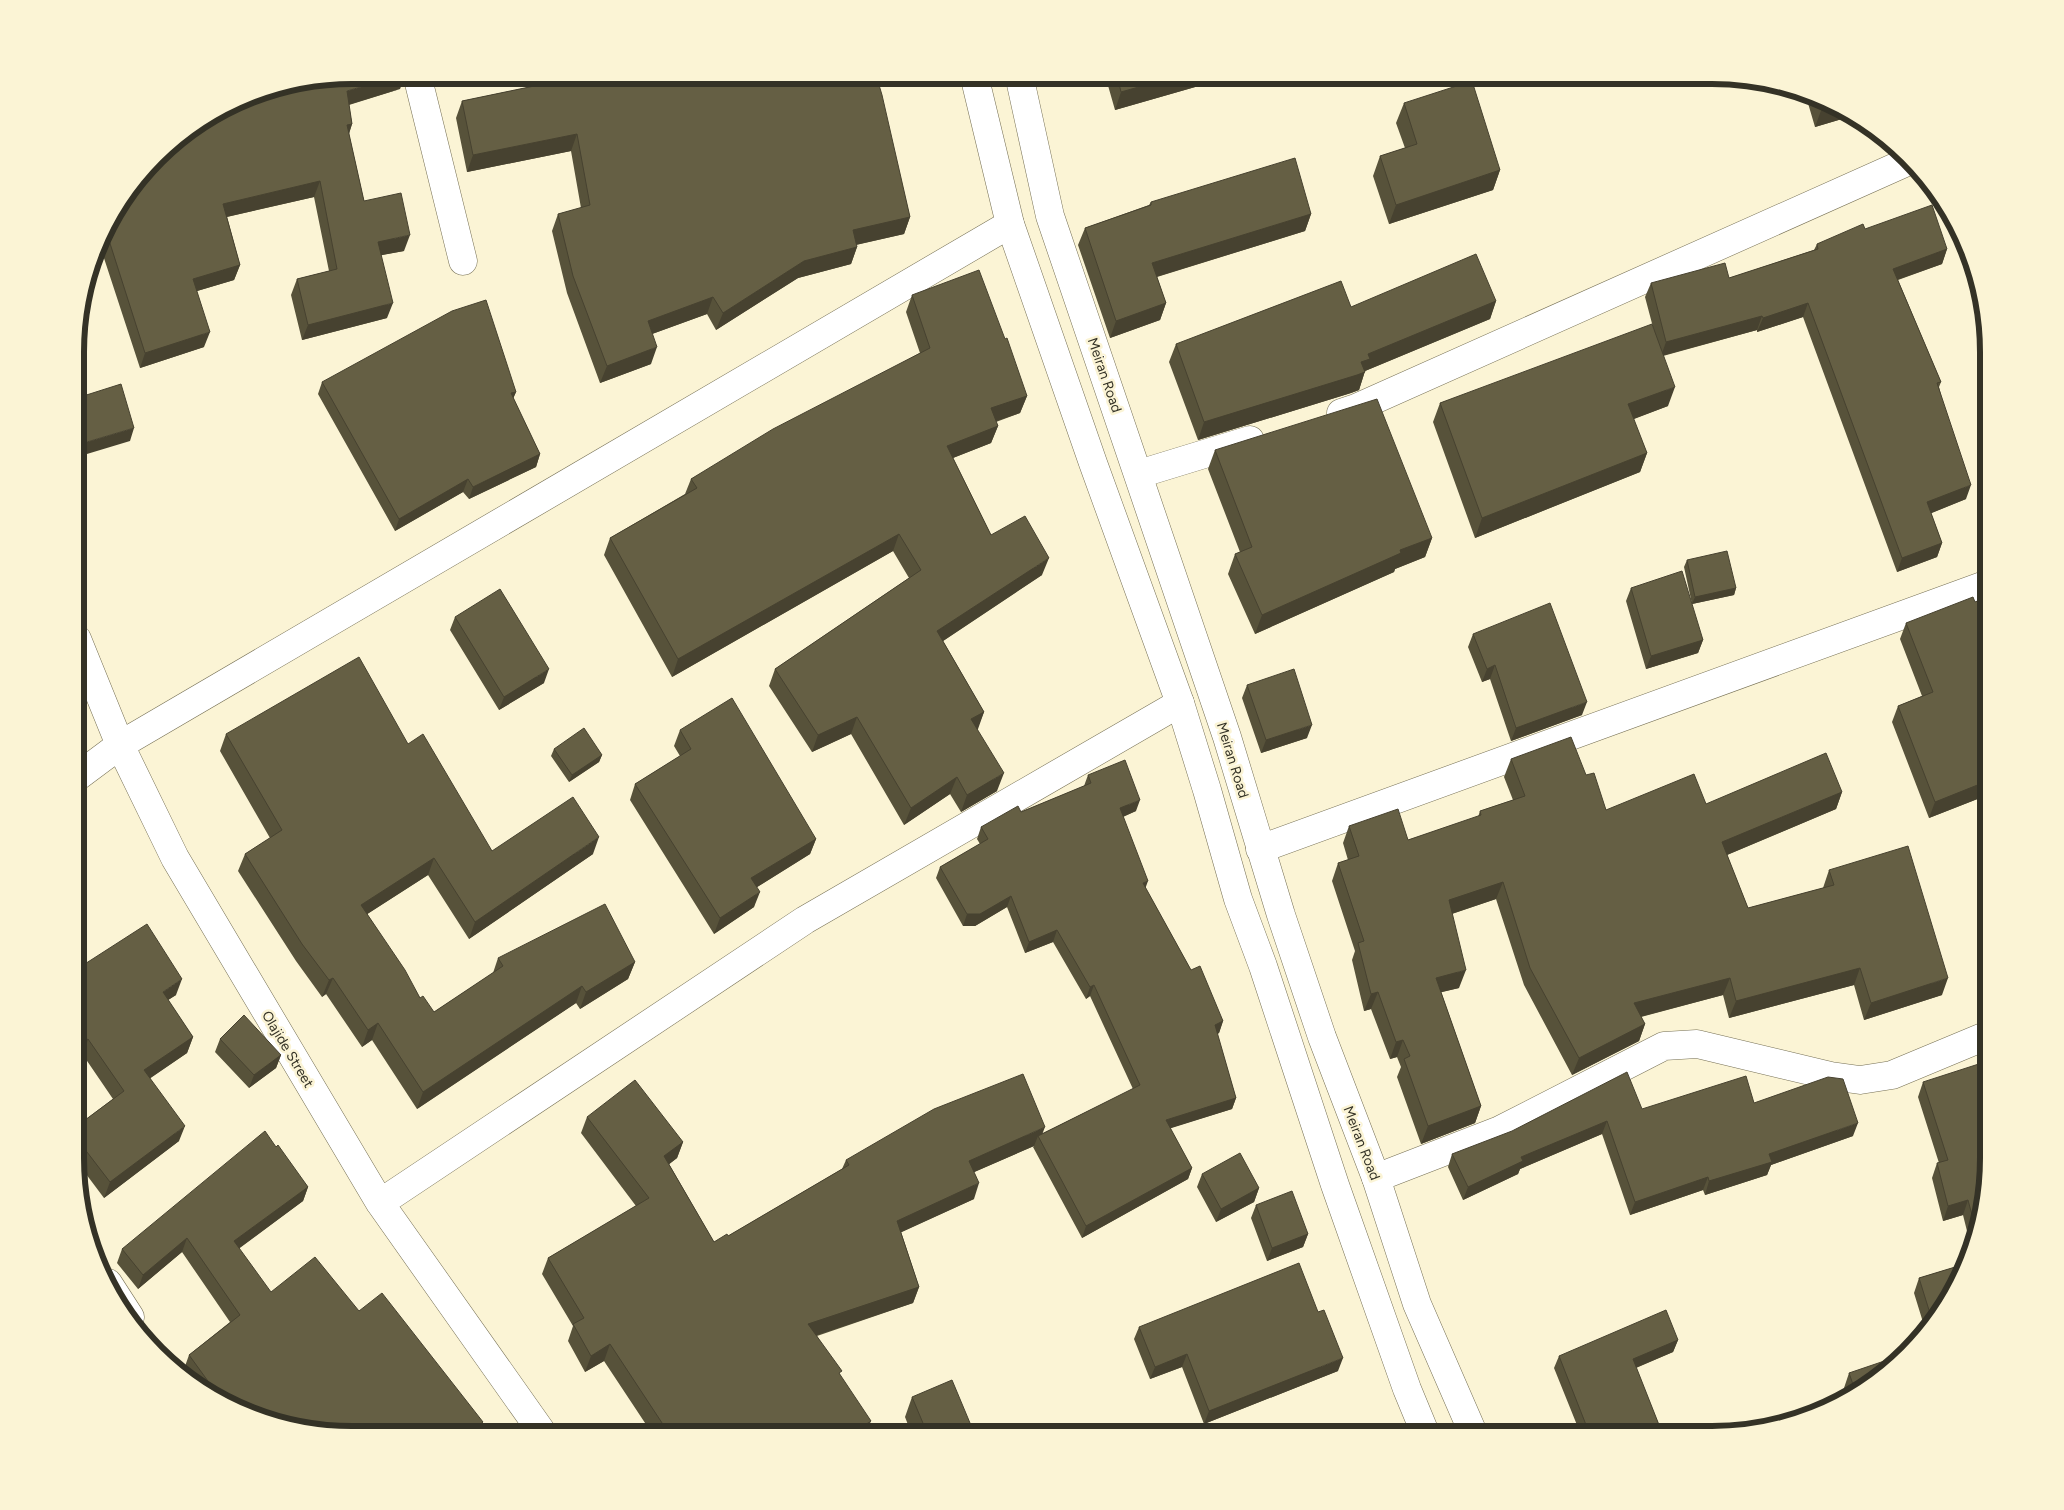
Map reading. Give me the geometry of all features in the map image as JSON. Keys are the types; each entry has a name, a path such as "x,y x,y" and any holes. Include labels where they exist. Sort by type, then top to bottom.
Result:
{"street":[{"path":"419,84 463,261"},
{"path":"976,84 1010,224 1093,463 1180,703 1238,899 1264,966 1335,1185 1406,1389 1422,1426"},
{"name":"Meiran Road","path":"1021,84 1050,216 1227,737 1260,849 1322,1037 1376,1178 1418,1304 1470,1426"},
{"path":"1318,420 1356,408 1903,164"},
{"path":"84,772 120,745 1010,224"},
{"path":"1139,474 1271,434"},
{"path":"1260,849 1980,587"},
{"name":"Olajide Street","path":"84,655 120,745 175,858 380,1204 538,1426"},
{"path":"380,1204 805,920 1180,703"},
{"path":"1376,1178 1500,1130 1664,1046 1697,1044 1831,1076 1860,1080 1892,1075 1980,1037"}],"building":[{"path":"371,84 347,91 352,124 347,125 364,201 401,193 410,235 378,242 393,303 308,325 297,279 337,269 320,181 223,204 240,265 193,279 210,332 145,353 109,239 129,203 150,175 189,139 233,111 249,104 283,93 317,86"},
{"path":"879,84 910,217 853,230 857,247 804,261 723,313 713,297 648,321 657,347 607,366 573,276 558,214 590,205 577,134 473,155 462,101 539,85"},
{"path":"1119,84 1149,84 1121,92"},
{"path":"1463,84 1473,84 1500,170 1396,205 1380,156 1417,144 1404,103"},
{"path":"1295,158 1311,214 1152,263 1166,303 1116,321 1085,228 1151,205 1151,202"},
{"path":"1932,205 1947,249 1893,269 1941,382 1937,383 1971,485 1927,502 1942,543 1902,558 1808,303 1763,318 1762,316 1666,342 1651,283 1725,263 1729,278 1818,249 1817,244 1863,224 1865,229"},
{"path":"1476,254 1496,301 1368,354 1370,359 1361,362 1365,372 1204,422 1176,344 1341,281 1351,307"},
{"path":"979,270 1005,339 1007,338 1027,396 991,408 998,426 947,446 991,535 1025,516 1049,558 937,631 984,712 971,719 1004,773 967,795 957,777 911,808 857,717 818,735 775,669 921,570 899,534 678,659 610,538 697,488 691,479 773,429 930,348 912,295"},
{"path":"486,300 516,392 511,393 540,454 473,487 468,479 399,519 322,382 452,311"},
{"path":"1652,324 1675,387 1628,404 1647,453 1482,518 1440,403"},
{"path":"121,384 134,428 84,443 84,396"},
{"path":"1377,399 1432,538 1400,550 1401,553 1262,615 1235,554 1252,547 1215,450"},
{"path":"1727,551 1736,588 1695,597 1687,560"},
{"path":"1682,571 1703,640 1651,656 1631,588"},
{"path":"500,589 549,669 504,697 455,617"},
{"path":"1973,597 1975,602 1980,600 1980,784 1935,802 1898,706 1933,692 1906,623"},
{"path":"1550,603 1587,702 1516,728 1495,665 1487,669 1473,634"},
{"path":"359,657 408,744 423,734 492,851 573,797 599,837 475,922 434,858 361,905 405,970 420,998 423,996 434,1012 503,966 498,958 605,904 635,962 586,992 582,986 423,1092 378,1023 368,1030 333,978 329,980 302,944 245,854 282,830 226,734"},
{"path":"1294,669 1312,725 1266,740 1247,685"},
{"path":"732,698 816,839 751,878 760,892 720,918 635,784 691,749 680,730"},
{"path":"584,728 602,755 572,775 554,749"},
{"path":"1571,737 1586,775 1594,773 1606,810 1694,774 1706,804 1826,753 1842,792 1722,842 1748,908 1834,885 1829,870 1908,846 1948,978 1871,1003 1860,968 1736,1001 1730,978 1634,1003 1645,1024 1579,1058 1530,968 1503,882 1449,900 1466,970 1436,978 1481,1106 1428,1126 1404,1059 1410,1056 1403,1040 1396,1042 1378,992 1371,994 1358,943 1364,941 1338,863 1359,856 1349,826 1398,809 1408,840 1481,815 1480,811 1525,796 1511,759"},
{"path":"1125,760 1140,800 1120,808 1148,881 1143,883 1191,970 1200,966 1223,1021 1215,1025 1236,1098 1166,1120 1192,1168 1086,1226 1038,1136 1140,1085 1094,985 1090,987 1057,930 1029,942 1011,896 980,914 967,914 940,867 988,839 981,827 1018,806 1021,812 1091,783 1088,775"},
{"path":"147,924 182,979 163,992 193,1037 144,1070 185,1126 110,1182 84,1148 84,1121 124,1091 88,1039 84,1042 84,964"},
{"path":"244,1015 281,1055 254,1075 220,1039"},
{"path":"1980,1064 1980,1175 1973,1219 1968,1200 1948,1206 1937,1163 1948,1160 1923,1082"},
{"path":"1627,1072 1642,1109 1746,1076 1754,1103 1828,1077 1843,1079 1858,1123 1769,1154 1772,1162 1709,1181 1708,1177 1635,1202 1607,1121 1521,1157 1523,1161 1468,1187 1452,1154 1512,1131"},
{"path":"1023,1074 1045,1127 969,1161 979,1183 897,1221 919,1287 808,1324 842,1371 839,1373 871,1421 864,1426 664,1426 610,1344 591,1356 573,1324 584,1318 548,1258 649,1198 587,1117 635,1080 683,1142 664,1156 714,1242 727,1234 728,1236 849,1165 846,1160 934,1109"},
{"path":"265,1131 276,1147 278,1145 308,1187 234,1241 271,1292 315,1257 359,1311 382,1293 483,1422 478,1426 335,1426 283,1417 233,1399 212,1386 189,1355 240,1315 187,1238 143,1275 122,1249"},
{"path":"1240,1153 1259,1188 1221,1209 1202,1174"},
{"path":"1292,1191 1308,1234 1272,1248 1256,1205"},
{"path":"1299,1263 1318,1312 1324,1310 1343,1358 1209,1411 1187,1354 1155,1367 1139,1327"},
{"path":"1958,1266 1930,1314 1919,1278"},
{"path":"1666,1310 1678,1340 1633,1359 1659,1426 1586,1426 1559,1356"},
{"path":"1890,1359 1853,1386 1849,1373"},
{"path":"952,1380 971,1426 924,1426 912,1397"}]}
